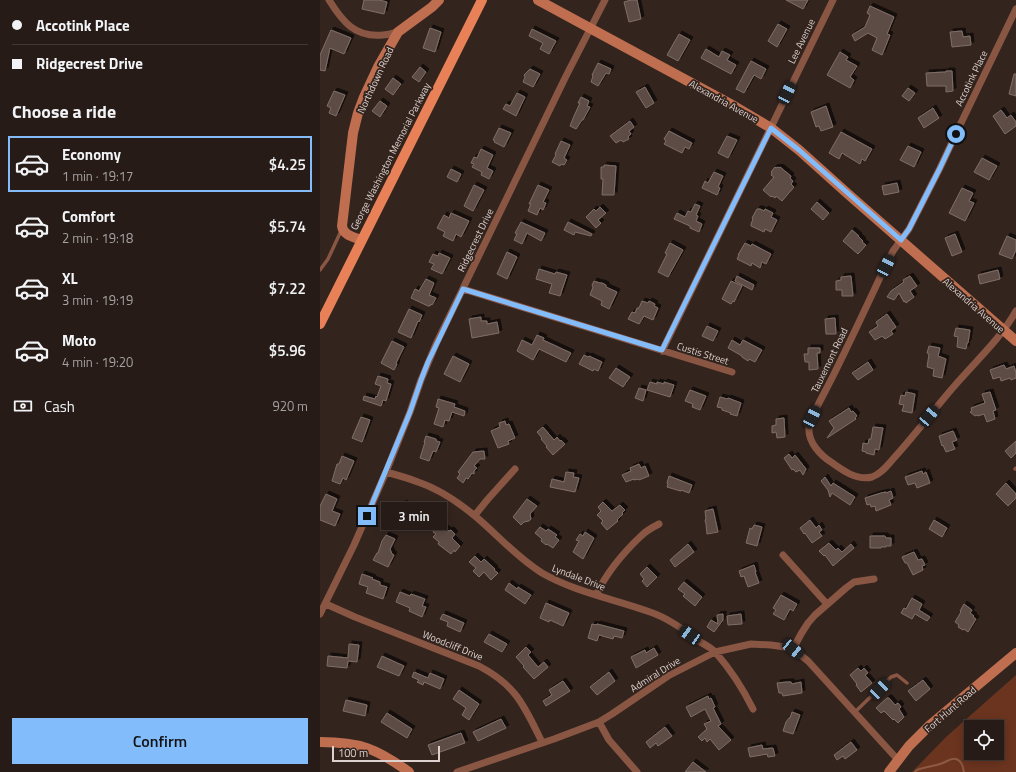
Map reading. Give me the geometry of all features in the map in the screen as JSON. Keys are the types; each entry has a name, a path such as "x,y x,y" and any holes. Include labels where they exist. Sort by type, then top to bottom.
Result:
{"main road":[{"name":"George Washington Memorial Parkway","path":"320,324 482,0"}],"street":[{"path":"329,0 337,14 344,22 359,32 378,35 398,32"},
{"name":"Northdown Road","path":"342,229 353,133 364,97 378,67 398,32 432,7 439,0"},
{"name":"Alexandria Avenue","path":"538,0 734,106 771,128 799,150 1016,341"},
{"name":"Ridgecrest Drive","path":"320,614 354,545 386,472 428,362 562,83 605,0"},
{"name":"Lee Avenue","path":"662,350 833,0"},
{"name":"Accotink Place","path":"901,240 909,229 940,168 1016,9"},
{"path":"342,229 346,234 362,240"},
{"name":"Tauxemont Road","path":"901,240 893,251 812,417 809,427 809,435 812,442 823,456 837,467 849,474 867,478 879,473 902,450 957,383 1004,330 1016,310"},
{"name":"Custis Street","path":"463,289 732,372"},
{"path":"474,515 515,468"},
{"name":"Lyndale Drive","path":"386,472 435,489 457,502 474,515 510,549 544,574 565,584 658,615 678,626 715,652 728,667 746,694 753,709"},
{"path":"596,595 604,580 626,552 641,536 659,524"},
{"path":"783,555 827,604"},
{"path":"793,649 808,623 815,615 850,584 874,579"},
{"name":"Woodcliff Drive","path":"326,604 479,666 500,678 518,696 542,742"},
{"name":"Admiral Drive","path":"458,772 599,722 668,676 715,652 759,644 771,644 793,649 814,668 898,760"},
{"name":"Fort Hunt Road","path":"889,772 909,746 942,714 1016,653"},
{"path":"599,722 608,740 637,772"},
{"path":"320,742 347,743 365,747 392,759 409,772"}],"lane":[{"path":"320,270 328,259 342,229"},
{"path":"855,712 891,677 897,675 907,683"}],"shaded area":[{"path":"1016,675 1016,772 912,772 946,737 964,721 964,760 1004,760 1004,720 965,720"}],"building":[{"path":"364,0 379,0 387,2 384,14 362,9"},
{"path":"637,0 641,19 629,22 624,2"},
{"path":"786,0 808,0 803,9"},
{"path":"870,6 894,17 887,34 890,35 882,55 872,50 877,38 868,33 855,41 852,35 865,27 870,15 867,13"},
{"path":"778,24 787,29 777,47 768,41"},
{"path":"430,28 441,32 435,52 423,48"},
{"path":"532,29 556,41 549,54 540,49 543,43 529,36"},
{"path":"331,30 351,38 344,54 330,48 325,71 320,70 320,55"},
{"path":"962,31 963,37 970,36 971,45 952,47 950,32"},
{"path":"679,34 690,40 678,61 667,55"},
{"path":"706,49 719,57 722,51 730,55 727,60 736,65 731,74 701,58"},
{"path":"840,52 848,57 846,60 857,66 850,77 854,80 850,88 827,75"},
{"path":"751,61 766,69 761,79 754,75 744,93 736,89"},
{"path":"598,63 611,69 609,74 606,73 598,86 591,82 592,75"},
{"path":"420,67 426,72 419,82 412,77"},
{"path":"530,69 540,74 533,87 523,82 525,77 524,75"},
{"path":"952,71 953,91 946,92 946,86 927,86 926,73"},
{"path":"1014,74 1016,74 1016,96 1009,94"},
{"path":"393,78 401,84 393,95 385,89"},
{"path":"645,87 654,103 646,108 636,92"},
{"path":"908,88 915,93 909,101 902,96"},
{"path":"334,91 345,95 336,116 329,113 331,108 327,106"},
{"path":"517,93 525,97 516,116 503,109 506,104 510,106"},
{"path":"581,97 589,101 587,106 590,107 576,129 570,126"},
{"path":"380,101 387,106 380,117 372,111"},
{"path":"826,106 833,127 821,131 819,126 816,127 811,112"},
{"path":"933,108 939,118 924,128 918,118"},
{"path":"1001,110 1007,118 1011,115 1016,122 1016,126 1005,134 993,116"},
{"path":"630,121 634,127 629,131 631,134 628,137 629,139 623,142 621,140 616,143 610,136"},
{"path":"499,128 511,133 504,147 493,140"},
{"path":"669,131 692,143 689,149 685,147 682,153 664,144 666,141 664,139"},
{"path":"841,132 872,149 865,161 862,159 860,164 842,153 839,159 829,153"},
{"path":"727,136 737,140 728,158 718,153"},
{"path":"561,141 570,145 564,158 567,160 564,165 561,164 560,166 552,162"},
{"path":"908,146 921,152 914,167 900,160"},
{"path":"481,149 493,155 487,168 493,171 489,179 481,175 482,172 472,167 474,164 471,163 474,157 477,158"},
{"path":"982,158 997,166 989,180 974,172"},
{"path":"604,165 616,166 614,195 602,195 603,179 601,179 601,167 604,167"},
{"path":"775,167 780,167 791,176 790,178 793,181 791,184 794,187 782,201 776,196 775,198 772,196 771,197 763,190 774,177 771,175 771,172"},
{"path":"451,169 461,174 457,182 447,177"},
{"path":"714,172 723,176 718,187 720,188 717,195 702,188 705,181 708,183"},
{"path":"897,183 899,192 884,195 882,186"},
{"path":"474,185 484,190 473,211 464,206"},
{"path":"538,185 549,190 543,202 546,203 543,210 540,208 537,215 528,211 531,204 529,204"},
{"path":"962,188 973,193 969,201 974,203 965,221 949,213"},
{"path":"817,202 829,213 823,220 811,209"},
{"path":"695,204 700,206 696,215 698,216 696,221 702,224 699,232 674,219 677,213 685,217 688,211 691,212"},
{"path":"600,207 606,213 598,220 601,223 596,228 586,217 594,209 596,211"},
{"path":"757,209 764,211 765,209 773,213 771,217 777,220 771,232 765,229 764,232 751,226 752,218"},
{"path":"451,213 469,221 461,237 456,234 453,241 443,236 445,232 437,228 444,215 449,218"},
{"path":"521,222 545,233 541,241 527,233 522,244 514,240 517,234 515,233"},
{"path":"568,222 592,234 591,236 575,232 574,235 564,230"},
{"path":"852,230 866,245 858,254 843,241"},
{"path":"955,234 962,252 952,256 945,238"},
{"path":"1007,236 1016,240 1016,250 1012,259 999,254"},
{"path":"670,243 683,250 668,277 658,272 667,254 665,253"},
{"path":"745,243 751,246 752,244 771,254 766,264 762,262 760,268 752,263 751,266 737,259"},
{"path":"507,252 517,257 507,279 497,274"},
{"path":"439,253 450,258 442,274 431,269 434,264 429,262 433,254 438,256"},
{"path":"539,269 555,274 556,272 567,275 560,296 549,293 552,284 536,279"},
{"path":"998,270 1000,279 980,284 978,275"},
{"path":"737,276 754,285 752,290 735,281"},
{"path":"851,276 853,296 842,296 842,290 836,290 836,281 841,280 841,277"},
{"path":"910,276 917,286 910,291 914,297 906,303 899,293 894,300 887,297 891,291 904,282 903,280"},
{"path":"426,279 434,283 429,295 436,298 430,306 411,298 415,289 419,291"},
{"path":"594,281 602,283 606,285 606,287 617,292 609,309 601,305 602,301 590,295"},
{"path":"731,281 742,286 734,302 733,301 731,304 722,299"},
{"path":"642,301 648,303 649,301 655,304 654,306 658,308 653,320 644,316 639,324 628,319 632,312 635,313 637,308 639,308"},
{"path":"409,309 422,315 411,338 398,332"},
{"path":"887,314 896,327 891,331 893,334 885,339 882,336 875,340 869,332 878,326 876,322"},
{"path":"481,317 481,321 487,321 487,324 497,322 499,333 472,338 469,319"},
{"path":"835,318 836,334 826,334 825,319"},
{"path":"707,326 718,331 713,341 702,336"},
{"path":"956,328 970,330 966,349 957,347 958,337 954,336"},
{"path":"537,335 544,338 543,340 571,353 566,362 539,349 533,360 517,351 522,340 532,345"},
{"path":"732,340 740,345 743,340 762,350 755,362 749,359 748,361 728,348"},
{"path":"392,341 404,347 394,370 381,363"},
{"path":"929,346 940,348 938,356 946,359 942,378 933,376 934,369 927,367 929,354 927,353"},
{"path":"808,348 820,348 820,353 817,353 818,369 809,370 809,362 805,362 804,354 808,354"},
{"path":"584,355 602,362 598,371 594,369 593,371 579,364"},
{"path":"453,356 469,364 460,382 444,374"},
{"path":"868,362 873,370 858,380 852,373"},
{"path":"1004,365 1006,369 1014,366 1016,378 1001,381 1000,377 993,379 990,370"},
{"path":"616,368 630,377 623,387 609,378"},
{"path":"378,376 388,379 387,383 391,384 386,401 383,400 381,406 363,400 364,396 375,399 376,396 377,397 381,386 375,384"},
{"path":"650,382 664,384 664,382 674,385 670,397 647,390"},
{"path":"639,388 646,390 643,401 635,398"},
{"path":"690,390 706,396 700,410 692,407 693,404 685,401"},
{"path":"906,392 915,394 912,413 902,411 904,405 899,404 901,395 905,396"},
{"path":"990,392 996,410 993,411 995,419 987,422 984,414 975,416 970,412 972,411 971,408 985,403 982,394"},
{"path":"720,397 728,398 741,403 737,416 717,407"},
{"path":"438,399 455,404 454,407 465,411 464,416 452,412 449,421 445,420 443,427 434,424 439,408 436,407"},
{"path":"849,408 851,412 853,411 857,416 855,418 856,419 827,438 834,428 829,421"},
{"path":"361,417 370,420 362,442 352,438"},
{"path":"784,418 785,437 777,438 776,432 772,433 772,426 776,425 776,419"},
{"path":"505,421 506,425 509,424 515,438 508,441 509,444 498,448 491,431 500,427 499,423"},
{"path":"543,427 554,440 557,437 565,444 553,455 537,432"},
{"path":"873,427 883,428 879,450 875,449 874,455 862,451 863,443 868,444 869,439 871,439"},
{"path":"953,431 957,440 952,442 955,449 946,452 943,445 942,446 939,436"},
{"path":"426,436 440,442 436,452 433,451 429,461 420,458"},
{"path":"1016,441 1016,453 1011,458 1005,451"},
{"path":"484,451 485,459 480,459 474,466 477,468 474,471 474,474 472,473 463,483 457,478 460,474 458,472 473,452"},
{"path":"789,454 792,458 795,455 806,469 803,475 800,470 796,472 793,469 792,470 784,458"},
{"path":"342,456 354,461 346,480 343,478 340,484 332,481 337,464 339,464"},
{"path":"639,464 641,468 645,466 649,476 639,480 634,479 626,482 622,475 631,471 630,468"},
{"path":"922,471 923,474 926,472 930,483 917,488 915,483 908,485 905,477"},
{"path":"566,472 574,473 573,477 579,478 575,492 550,487 552,479 564,482"},
{"path":"669,476 692,485 689,493 667,487"},
{"path":"825,477 831,486 833,483 855,497 850,505 832,493 830,497 828,490 821,481"},
{"path":"1006,483 1016,494 1016,498 1008,506 996,494"},
{"path":"891,491 893,498 889,500 891,505 876,511 875,506 871,507 870,504 867,505 865,498"},
{"path":"326,494 337,499 332,511 340,514 335,526 320,520 320,506"},
{"path":"527,499 537,506 530,514 531,519 521,525 513,517"},
{"path":"603,502 612,511 620,505 625,510 617,520 618,521 607,530 601,523 603,521 597,515 601,511 598,507"},
{"path":"403,503 416,509 412,517 409,516 405,528 392,522 396,515 397,516"},
{"path":"713,509 718,532 707,534 705,511"},
{"path":"810,520 816,528 819,525 822,530 819,532 822,536 812,543 800,528"},
{"path":"934,520 947,528 942,537 929,529"},
{"path":"440,524 455,534 452,538 460,546 451,554 438,544 439,542 433,537 436,534 433,532"},
{"path":"754,525 762,527 757,546 746,543 750,528 752,529"},
{"path":"540,527 546,531 548,529 557,535 555,537 559,540 553,548 541,541 542,539 535,533"},
{"path":"585,532 594,538 583,559 573,552 579,541 576,540 580,534 583,536"},
{"path":"386,535 395,539 390,549 394,555 388,567 373,560 378,553 382,541"},
{"path":"870,536 885,536 886,538 891,538 891,546 870,548"},
{"path":"829,543 836,550 838,548 842,552 851,544 854,548 833,566 825,555 824,556 819,551"},
{"path":"688,544 694,552 675,567 670,560"},
{"path":"914,552 918,560 922,559 925,565 922,566 923,570 913,575 902,557"},
{"path":"475,556 481,562 484,559 498,573 491,580 484,572 479,577 473,571 476,568 469,562"},
{"path":"754,565 759,583 748,587 744,576 741,577 739,571"},
{"path":"647,567 657,577 647,587 642,581 644,579 640,574"},
{"path":"362,574 373,578 372,579 380,582 380,585 387,587 383,599 366,593 368,587 359,584"},
{"path":"684,582 702,597 695,606 683,596 685,594 678,589"},
{"path":"509,583 517,589 518,587 531,595 525,604 505,590"},
{"path":"400,592 425,599 422,606 426,607 422,617 409,611 410,608 396,602"},
{"path":"781,595 797,604 793,611 790,609 784,620 773,614 776,610 773,608"},
{"path":"912,598 922,604 919,610 930,617 927,621 915,614 912,619 901,613 904,608 906,609"},
{"path":"546,603 569,613 563,626 550,620 549,622 540,618"},
{"path":"964,604 972,610 970,613 976,619 968,632 958,627 959,625 955,622"},
{"path":"443,614 464,623 460,632 447,626 448,622 440,619"},
{"path":"723,614 723,620 714,632 707,627 711,620 718,624 717,615"},
{"path":"741,614 742,624 728,625 727,616"},
{"path":"592,624 624,631 622,638 614,636 613,639 599,635 597,641 588,638"},
{"path":"489,634 507,644 502,652 484,642"},
{"path":"349,644 359,645 357,662 348,661 347,668 327,666 328,656 348,658"},
{"path":"526,647 531,652 528,655 538,667 544,662 548,667 534,679 516,657"},
{"path":"654,648 658,655 636,668 631,657 645,650 646,653"},
{"path":"382,656 404,666 399,676 377,667"},
{"path":"858,668 861,671 864,668 868,673 865,675 872,683 861,692 850,675"},
{"path":"414,672 428,678 430,673 444,679 440,689 424,682 423,685 417,682 419,680 412,677"},
{"path":"609,672 615,681 597,695 590,687"},
{"path":"923,680 930,689 916,701 908,691"},
{"path":"563,681 570,691 546,706 543,701 552,695 549,690"},
{"path":"791,682 792,684 801,682 802,693 783,696 782,693 779,693 777,683"},
{"path":"459,690 479,704 469,720 462,715 466,708 453,699"},
{"path":"708,696 709,699 711,698 715,707 713,708 721,724 718,726 731,740 719,750 710,739 707,742 705,738 702,741 698,737 707,729 704,724 711,721 705,709 691,717 686,707"},
{"path":"887,698 889,698 895,705 898,703 901,707 899,709 904,717 898,723 884,711 881,713 876,708"},
{"path":"346,700 367,705 365,716 343,711"},
{"path":"792,712 800,715 793,734 783,731"},
{"path":"387,713 412,729 407,738 381,722"},
{"path":"501,719 506,728 478,741 473,732"},
{"path":"665,727 672,736 658,746 656,743 650,748 646,742"},
{"path":"461,733 465,743 432,755 428,745"},
{"path":"851,742 857,750 845,759 843,756 837,760 834,755"},
{"path":"762,745 763,749 773,748 775,756 768,757 767,754 750,757 748,748"},
{"path":"693,762 706,772 685,772"}],"waterway":[{"path":"915,772 950,759 958,760 963,766 964,772"}],"route":[{"path":"367,516 410,412 428,362 463,289 662,350 771,128 799,150 901,240 909,229 956,134"}]}
